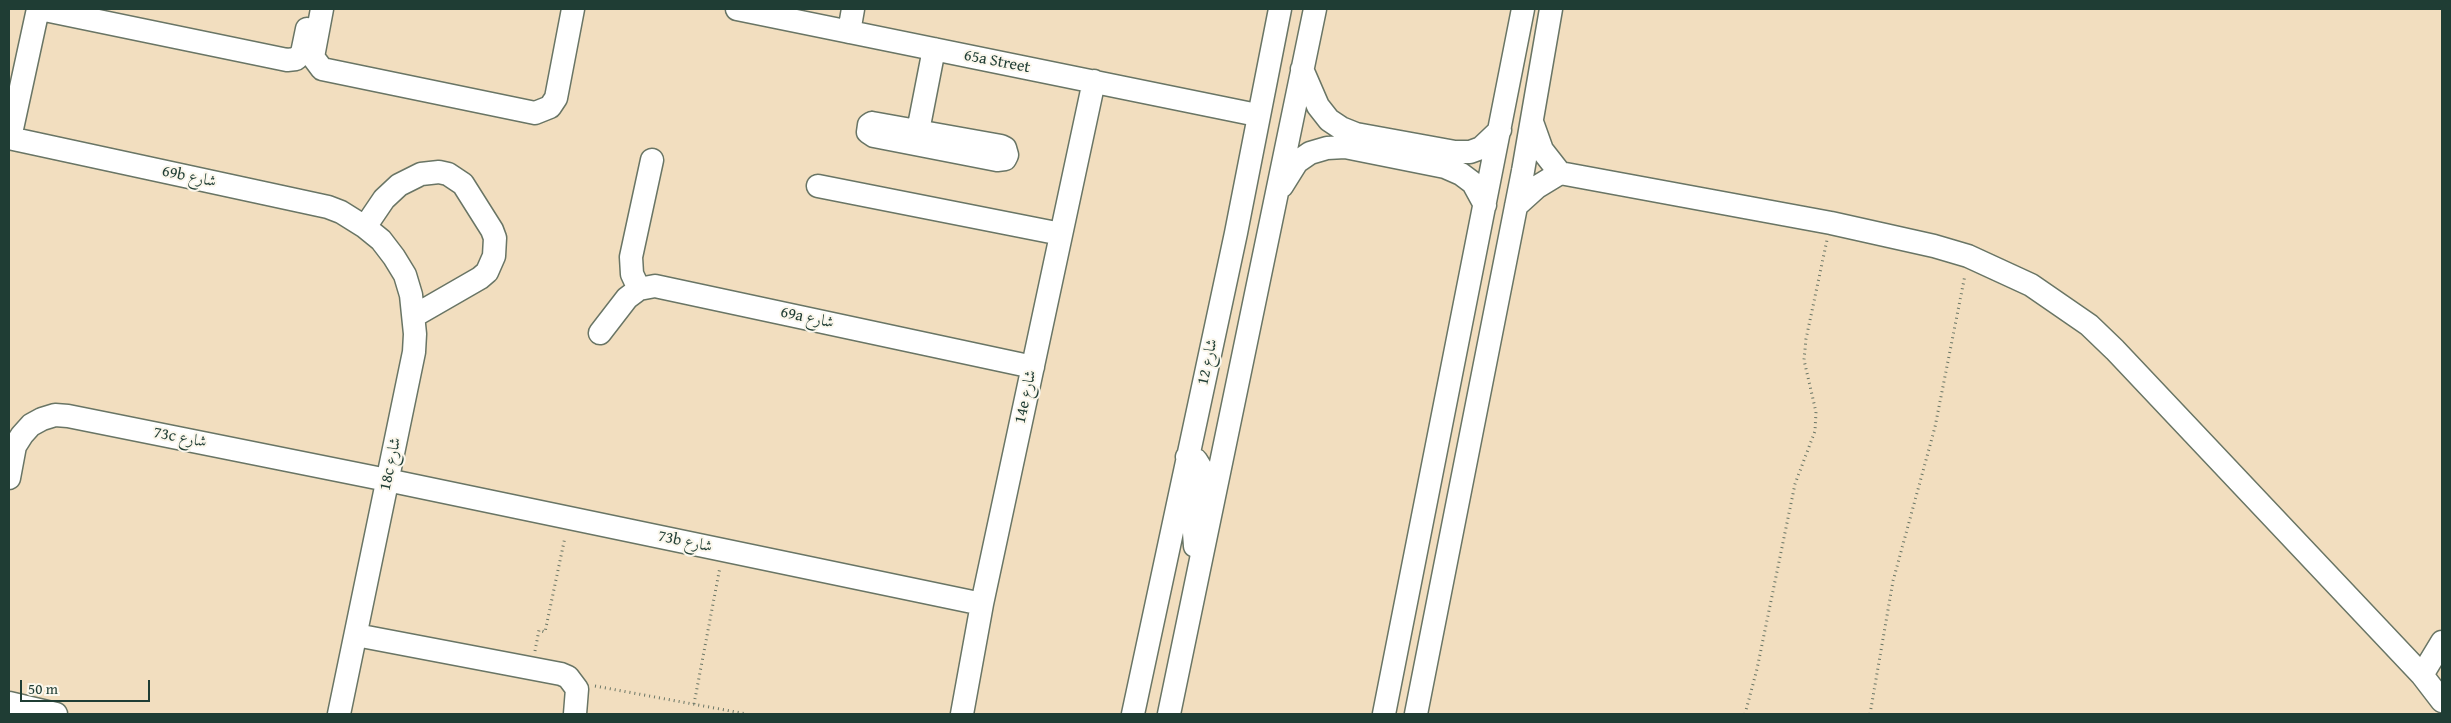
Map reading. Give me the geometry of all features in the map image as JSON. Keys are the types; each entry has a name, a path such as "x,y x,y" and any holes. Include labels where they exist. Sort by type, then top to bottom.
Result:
{"street":[{"path":"10,138 39,9 291,60 302,53 311,9"},
{"path":"322,9 313,52 314,62 322,69 535,113 550,108 556,98 573,9"},
{"name":"65a Street","path":"737,9 1257,115"},
{"path":"848,32 853,9"},
{"name":"شارع 12","path":"1133,714 1236,233 1257,115 1280,9"},
{"name":"شارع 12","path":"1169,714 1315,9"},
{"path":"1384,714 1523,9"},
{"path":"1416,714 1516,206 1551,9"},
{"path":"918,131 934,49"},
{"path":"1302,69 1318,106 1330,120 1341,128 1356,134 1455,152 1470,152 1481,148 1500,130"},
{"name":"14e شارع","path":"962,714 982,604 1094,81"},
{"path":"1532,122 1542,150 1560,173 1831,223 1968,256 2031,285 2060,304 2102,337 2422,675 2442,701"},
{"path":"872,123 918,131 1001,146 1007,151 1007,155 1001,160 874,136 868,132 868,128 872,123"},
{"name":"69b شارع","path":"10,138 328,207 347,215 365,227"},
{"path":"1276,198 1297,162 1310,153 1327,148 1345,148 1445,167 1461,174 1473,183 1485,205"},
{"path":"600,333 621,304 639,289 632,274 631,257 652,160"},
{"path":"365,227 384,199 399,185 421,174 439,172 456,178 463,184 492,230 495,238 494,256 486,272 480,278 414,316"},
{"path":"1516,206 1536,188 1560,173"},
{"path":"818,186 1061,234"},
{"name":"18c شارع","path":"339,714 414,352 414,316 411,295 405,275 381,240 365,227"},
{"path":"1236,233 1240,255 1239,277 1224,360 1227,367 1239,372"},
{"name":"69a شارع","path":"639,289 663,287 1033,367"},
{"name":"73c شارع","path":"9,478 15,446 22,435 31,425 55,415 68,416 388,480"},
{"path":"1187,457 1196,460 1201,468 1193,530 1200,564"},
{"name":"73b شارع","path":"388,480 982,604"},
{"path":"356,635 561,674 573,682 578,696 575,714"},
{"path":"2422,675 2442,642"},
{"path":"9,704 56,714"}],"path":[{"path":"1745,714 1757,669 1795,484 1815,431 1816,412 1804,353 1831,223"},
{"path":"1870,714 1893,581 1935,427 1968,256"},
{"path":"531,669 539,630 545,632 569,518"},
{"path":"694,704 723,550"},
{"path":"573,682 747,714"}]}
